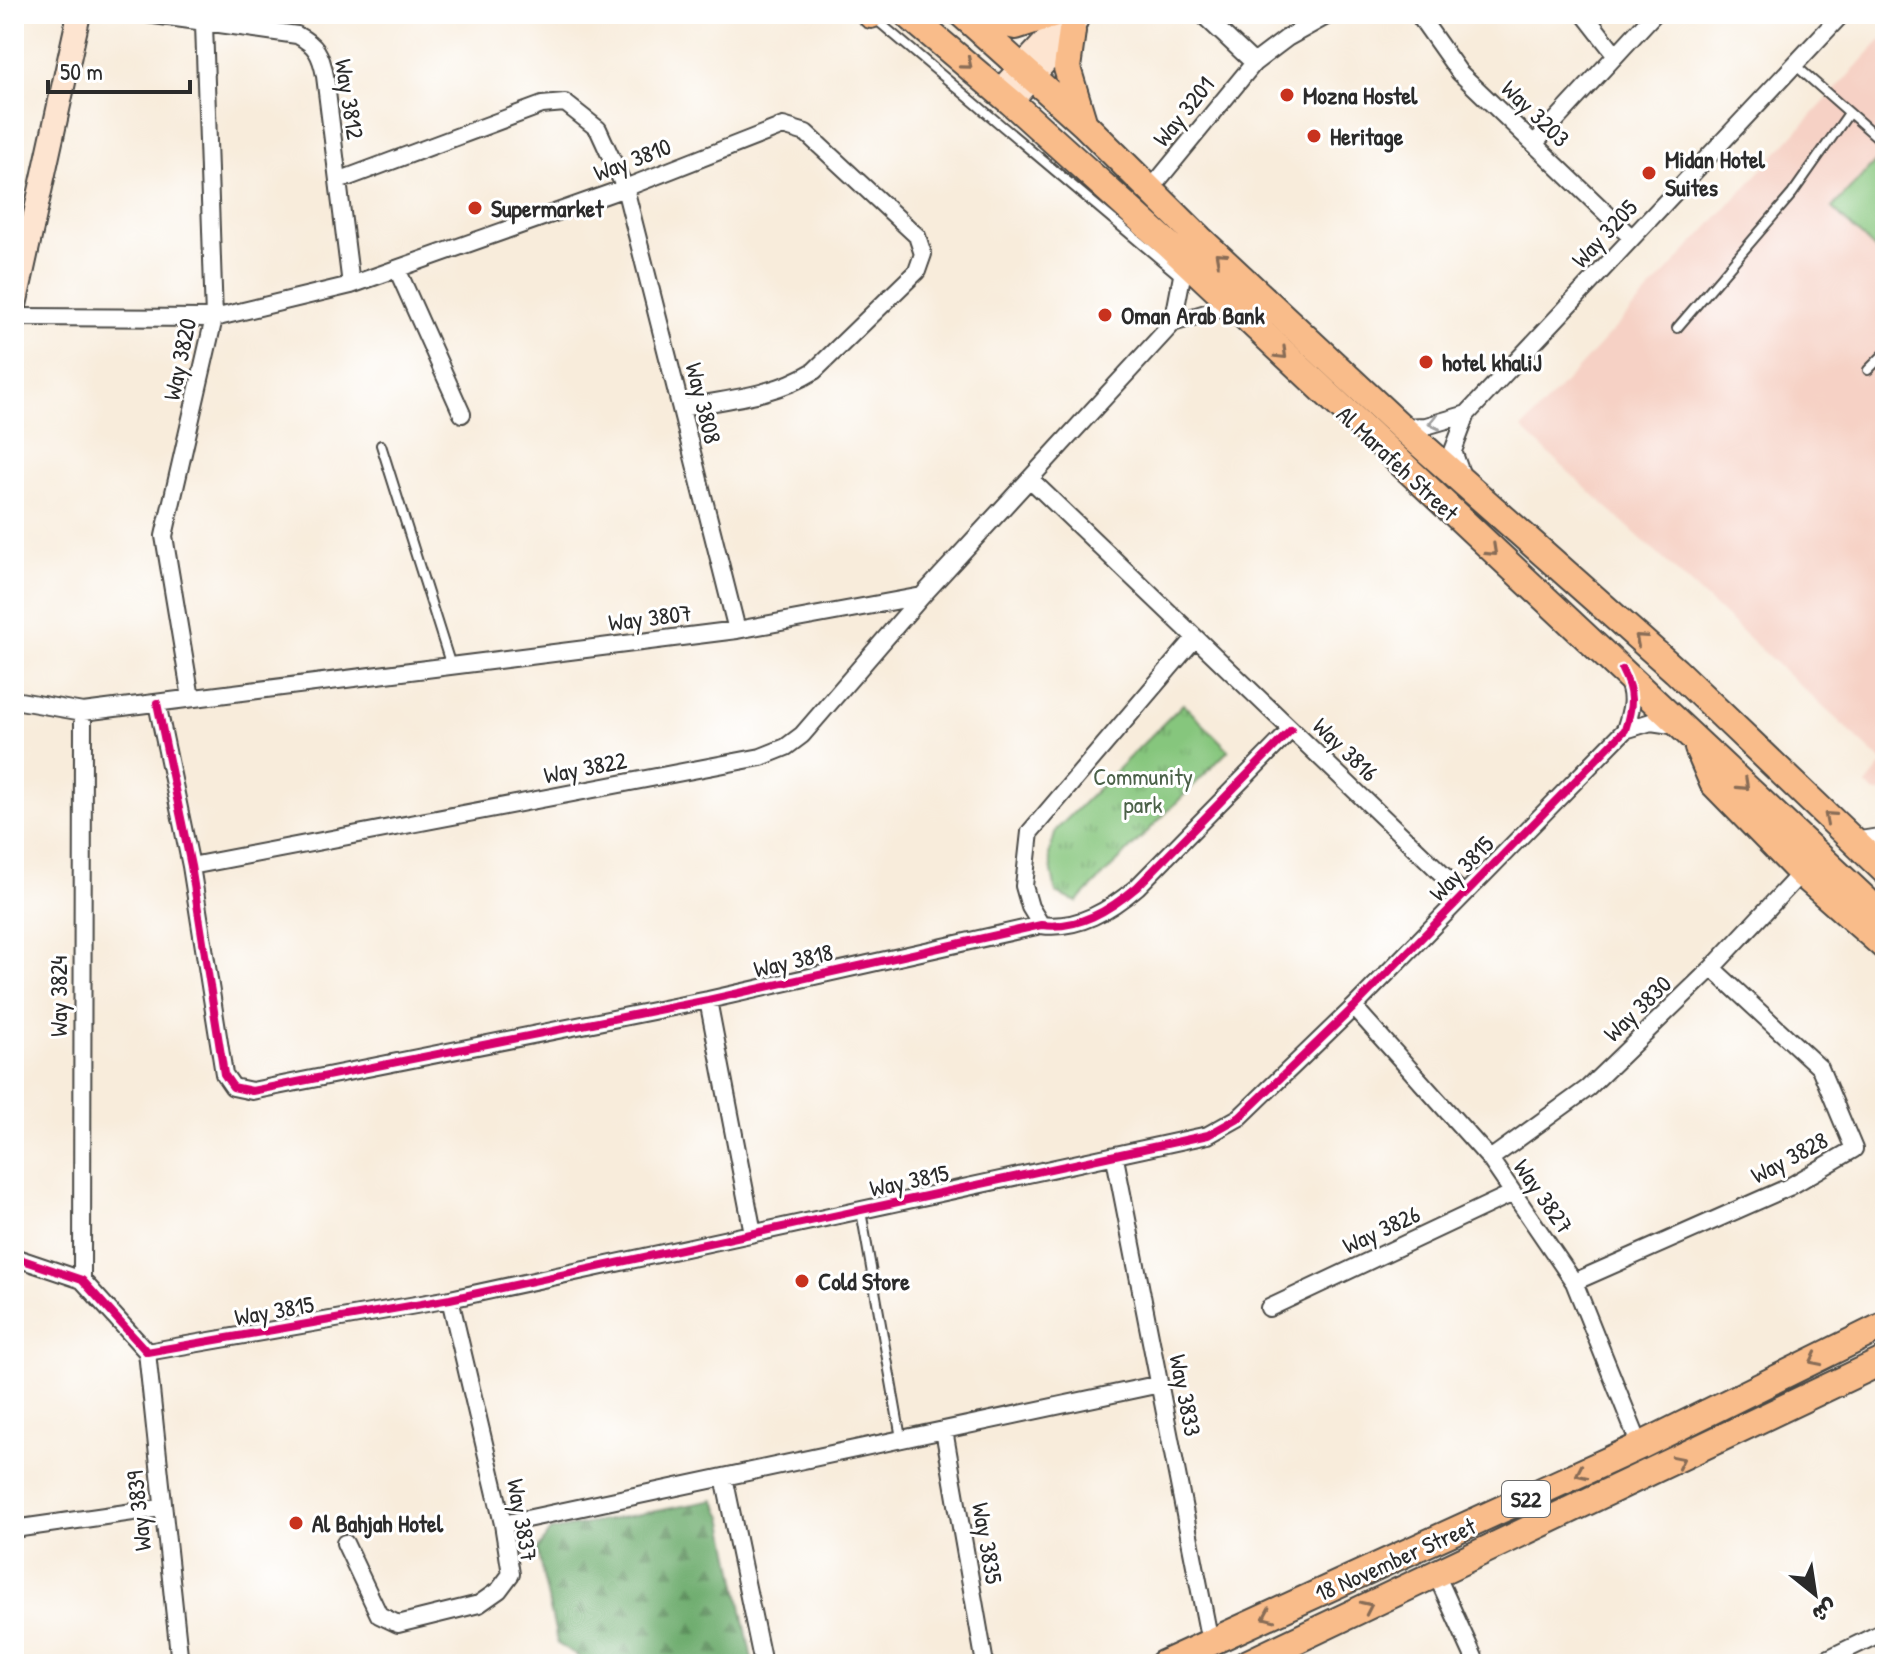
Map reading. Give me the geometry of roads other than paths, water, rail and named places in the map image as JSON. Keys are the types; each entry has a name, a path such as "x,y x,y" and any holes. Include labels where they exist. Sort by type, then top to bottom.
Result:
{"main road":[{"name":"Al Marafeh Street","path":"907,14 1005,96 1183,269 1232,305 1885,918"},
{"name":"Al Marafeh Street","path":"962,14 1084,124 1401,427 1676,671 1885,871"},
{"path":"962,14 1016,26 1069,18 1067,68 1084,124"},
{"path":"1688,732 1713,783 1801,873 1885,947"},
{"name":"18 November Street","path":"1163,1664 1640,1446 1885,1325"},
{"name":"18 November Street","path":"1246,1664 1885,1360"}],"street":[{"path":"14,310 79,14"},
{"name":"Way 3812","path":"147,14 297,35 313,44 321,56 325,76 351,285"},
{"path":"1202,14 1254,63"},
{"name":"Way 3201","path":"1150,190 1254,63 1287,38 1330,14"},
{"name":"Way 3203","path":"1418,14 1459,72 1632,238"},
{"path":"1584,14 1616,55"},
{"path":"1534,144 1654,14"},
{"name":"Way 3205","path":"1465,485 1453,451 1467,414 1842,14"},
{"path":"1005,96 1069,18"},
{"name":"Way 3820","path":"191,698 164,536 214,318 204,24"},
{"name":"Way 3808","path":"338,181 542,105 565,103 598,129 625,188 737,630"},
{"name":"Way 3810","path":"14,317 214,318 351,285 625,188 783,126 806,133 917,236 923,254 917,271 814,371 795,383 775,391 681,408"},
{"path":"397,269 462,414"},
{"path":"1173,323 1183,269"},
{"path":"922,596 1173,323 1232,305"},
{"path":"1401,427 1426,426 1467,414"},
{"name":"Way 3816","path":"1030,479 1463,894"},
{"name":"Way 3807","path":"14,700 83,712 737,630 922,596"},
{"name":"Way 3822","path":"191,866 761,757 786,747 802,735 922,596"},
{"path":"1041,925 1030,907 1024,886 1030,832 1195,638"},
{"path":"1622,670 1632,690 1625,730 1651,722 1688,732"},
{"path":"157,703 191,866"},
{"name":"Way 3824","path":"82,1280 83,712"},
{"name":"Way 3818","path":"191,866 224,1074 233,1087 252,1091 708,1000 1041,925 1056,927 1082,921 1118,903 1291,730"},
{"name":"Way 3815","path":"147,1352 450,1299 1115,1158 1208,1135 1228,1126 1354,1007 1625,730"},
{"path":"1854,841 1885,836"},
{"name":"Way 3830","path":"1490,1159 1588,1088 1712,968 1801,873"},
{"name":"Way 3828","path":"1574,1282 1789,1187 1854,1149 1820,1068 1712,968"},
{"path":"708,1000 753,1233"},
{"name":"Way 3827","path":"1354,1007 1490,1159 1574,1282 1640,1446"},
{"name":"Way 3833","path":"1115,1158 1210,1642"},
{"name":"Way 3826","path":"1269,1308 1513,1193"},
{"path":"14,1257 82,1280 147,1352"},
{"name":"Way 3837","path":"345,1543 379,1615 398,1624 479,1604 499,1590 511,1574 503,1524 450,1299"},
{"name":"Way 3839","path":"147,1352 161,1508 180,1664"},
{"path":"503,1524 1160,1384"},
{"name":"Way 3835","path":"944,1430 985,1664"},
{"path":"724,1477 763,1664"},
{"path":"14,1529 161,1508"},
{"path":"1436,1574 1477,1664"},
{"path":"1817,1664 1885,1631"}],"lane":[{"path":"871,14 1183,269"},
{"path":"1794,65 1885,144"},
{"path":"1677,328 1792,194 1849,113"},
{"path":"1868,370 1885,353"},
{"path":"381,445 451,666"},
{"path":"861,1211 902,1439"}],"place":[{"name":"Mozna Hostel","path":"1287,95"},
{"name":"Heritage","path":"1314,136"},
{"name":"Midan Hotel Suites","path":"1649,173"},
{"name":"Supermarket","path":"475,208"},
{"name":"Oman Arab Bank","path":"1105,315"},
{"name":"hotel khaliJ","path":"1426,362"},
{"name":"Cold Store","path":"802,1281"},
{"name":"Al Bahjah Hotel","path":"296,1523"}],"park label":[{"name":"Community park","path":"1143,790"}]}
